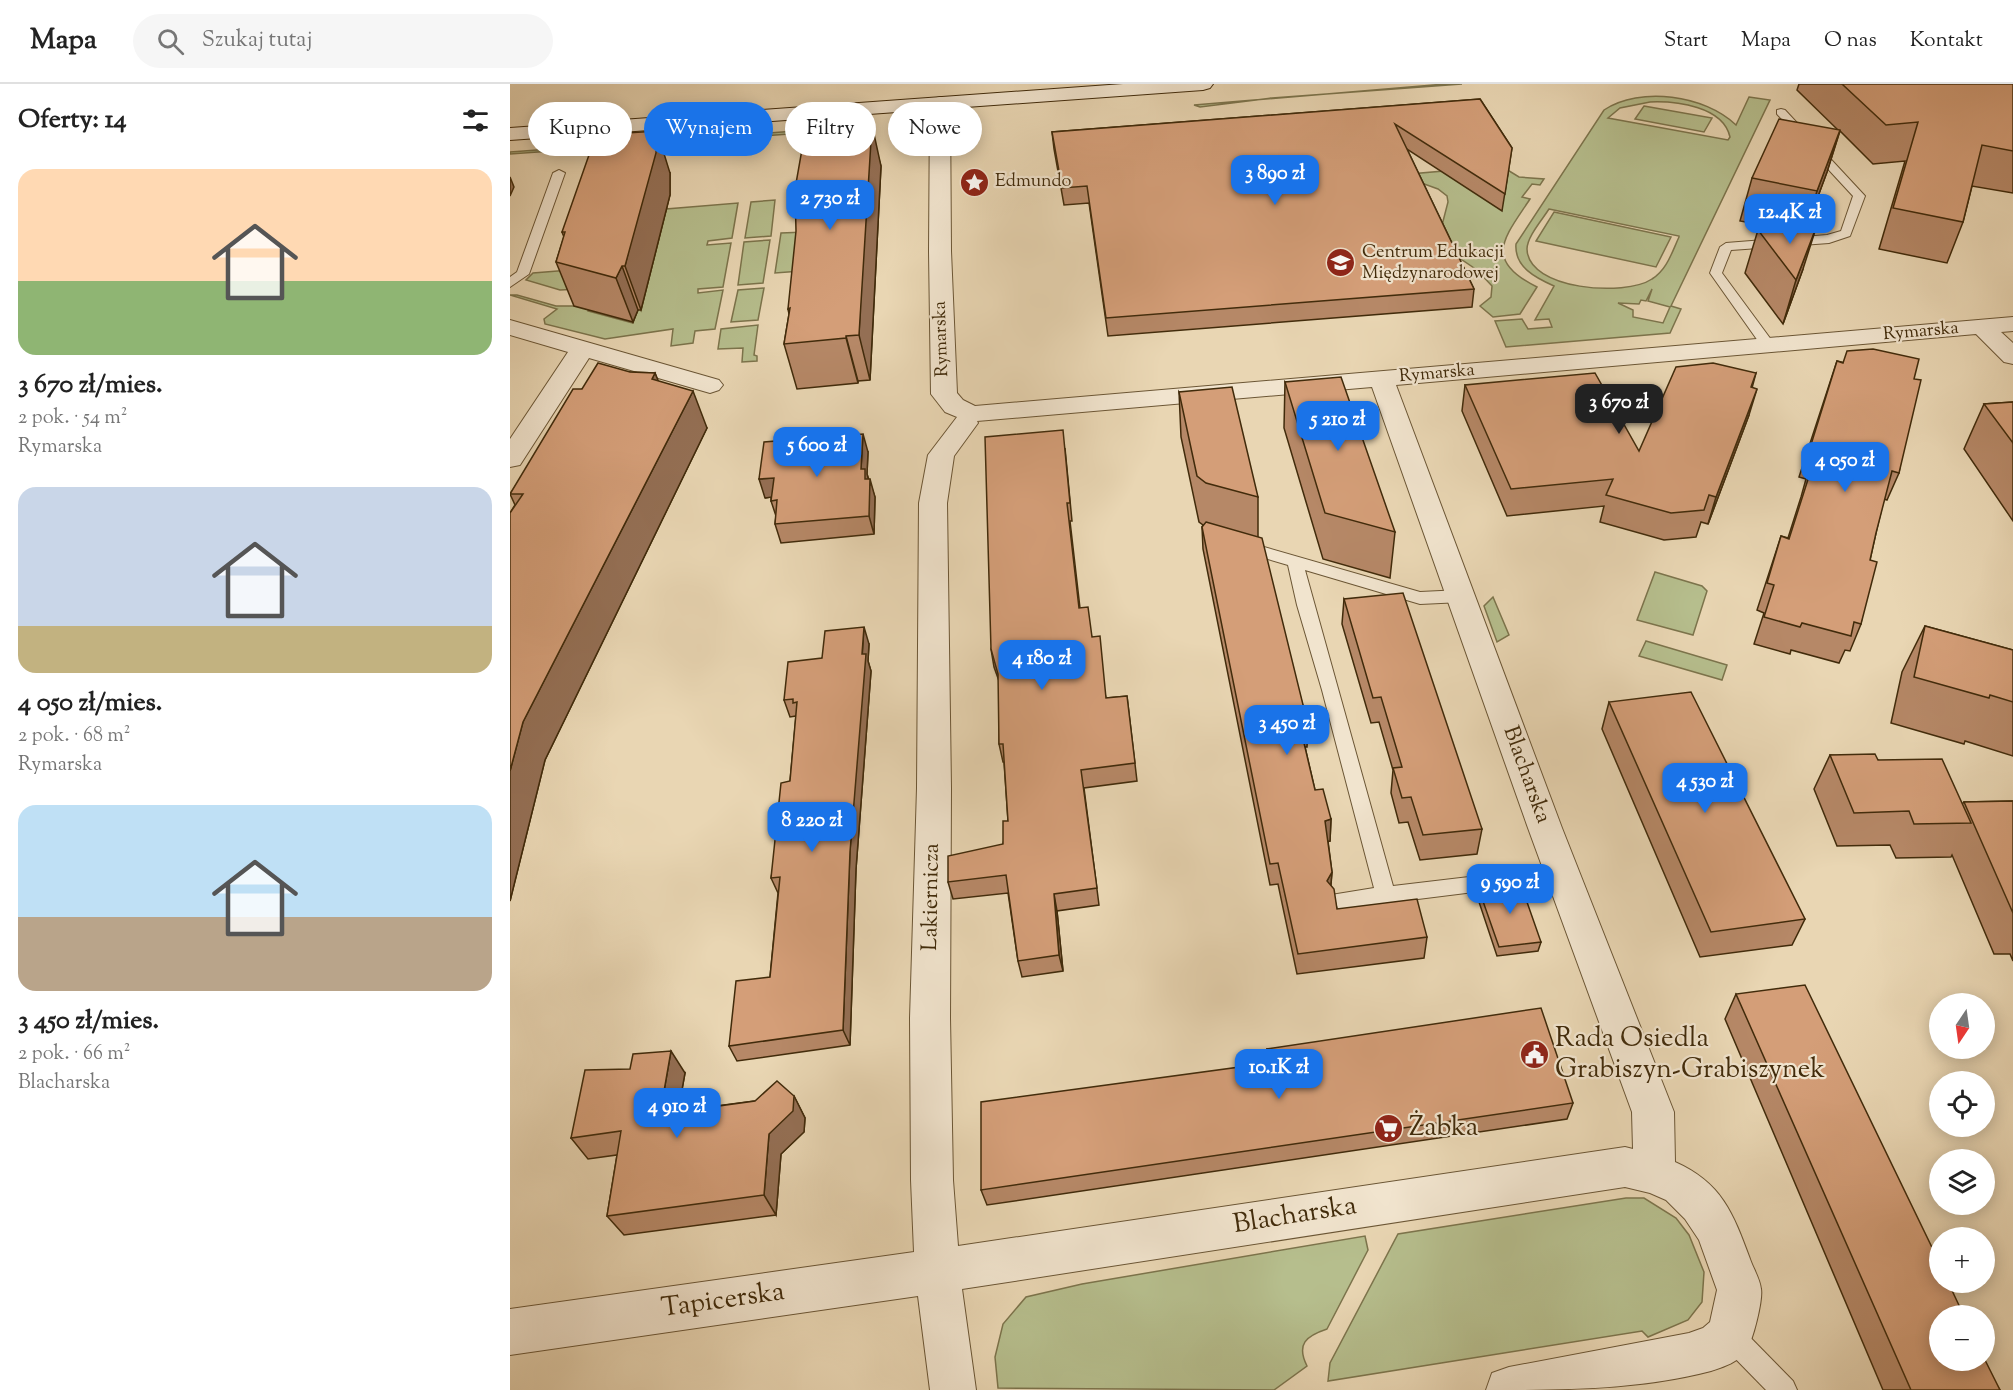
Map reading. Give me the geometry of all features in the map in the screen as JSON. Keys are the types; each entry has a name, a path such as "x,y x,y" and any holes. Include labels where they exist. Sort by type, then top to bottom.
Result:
{"street":[{"path":"954,102 1203,84"},
{"path":"510,134 888,107"},
{"name":"Rymarska","path":"940,156 944,394 968,418 1381,378 2013,324"},
{"path":"510,327 710,384"},
{"path":"1982,327 2013,357"},
{"path":"510,459 582,349"},
{"name":"Blacharska","path":"1381,378 1562,874 1620,1018 1653,1112 1654,1174"},
{"name":"Lakiernicza","path":"953,1390 937,1271 930,1018 934,788 933,503 941,455 968,418"},
{"name":"Blacharska","path":"937,1271 1625,1167 1654,1174 1681,1186 1700,1204 1717,1228 1739,1290 1730,1335"},
{"name":"Tapicerska","path":"510,1332 937,1271"},
{"path":"1509,1390 1689,1356 1717,1346 1730,1335"}],"lane":[{"path":"1768,345 1716,273 1726,247 1829,239 1846,233 1859,196 1781,112"},
{"path":"510,283 523,274 559,173"},
{"path":"1230,542 1420,598 1462,596"},
{"path":"1295,560 1305,605 1331,690 1386,895"},
{"path":"1338,902 1562,874"},
{"path":"1730,1335 1784,1390"}],"green space":[{"path":"1445,84 1462,84 1320,94"},
{"path":"1672,97 1707,107 1736,125 1749,97 1770,100 1671,306 1681,309 1670,333 1506,347 1495,321 1522,319 1528,329 1552,327 1549,319 1535,320 1554,286 1540,279 1522,265 1516,252 1516,244 1604,110 1635,98","holes":["1650,102 1685,104 1708,112 1726,127 1730,137 1728,140 1608,118 1620,108","1549,209 1679,237 1665,266 1652,279 1639,285 1601,288 1580,286 1543,274 1532,263 1527,249 1532,234","1652,289 1648,301 1670,307 1663,323 1633,317 1633,310 1618,303 1639,304 1641,300 1646,301"]},
{"path":"1261,99 1200,107 1194,105"},
{"path":"1644,106 1712,118 1704,132 1635,119"},
{"path":"785,132 785,134 773,135 773,133"},
{"path":"644,142 644,144 632,145 632,143"},
{"path":"528,151 528,153 510,154 510,152"},
{"path":"1501,166 1519,177 1544,179 1540,185 1532,184 1522,197 1530,199 1507,236 1504,247 1504,257 1509,267 1537,287 1520,314 1493,317 1480,306 1491,297 1492,286 1477,270 1449,251 1440,233 1448,202 1447,196 1438,189 1413,180 1410,174"},
{"path":"775,200 771,236 745,238 751,202"},
{"path":"738,203 732,238 708,241 707,245 731,243 723,287 698,289 698,293 723,290 715,329 695,331 693,343 671,346 673,329 605,339 545,324 544,319 557,309 510,295 556,306 589,306 588,311 633,323 666,209"},
{"path":"1554,212 1671,237 1656,267 1536,241"},
{"path":"806,232 801,271 775,273 781,233"},
{"path":"770,240 763,283 738,285 744,242"},
{"path":"582,269 579,289 560,290 526,280 533,273"},
{"path":"764,288 758,320 731,322 738,290"},
{"path":"758,325 754,355 757,356 757,361 742,362 743,348 718,349 721,329"},
{"path":"1655,572 1702,586 1707,591 1693,635 1637,620"},
{"path":"1493,597 1509,635 1497,642 1484,606"},
{"path":"1646,641 1727,665 1722,680 1639,656"},
{"path":"1626,1198 1644,1198 1676,1218 1689,1235 1704,1272 1702,1302 1688,1320 1648,1337 1642,1331 1328,1381 1330,1363 1398,1234"},
{"path":"1365,1236 1368,1250 1327,1329 1313,1335 1303,1346 1307,1366 1274,1390 998,1388 995,1357 1003,1324 1026,1297 1082,1284"}],"building":[{"path":"1842,84 2013,84 2013,151 1982,145 1963,222 1893,208 1918,122 1886,125"},
{"path":"1480,99 1512,148 1505,194 1395,124 1474,289 1106,318 1087,186 1062,188 1052,132"},
{"path":"1779,119 1840,130 1817,191 1752,178"},
{"path":"644,132 644,156 655,156 625,266 622,266 616,278 556,262 565,232 562,232 589,156 632,156 632,133"},
{"path":"801,156 870,156 859,335 784,344 790,308 788,309 796,231 795,189"},
{"path":"1817,225 1796,280 1758,230"},
{"path":"1873,349 1919,359 1914,379 1921,380 1899,473 1892,471 1876,533 1870,560 1877,562 1861,624 1854,622 1851,636 1802,623 1800,627 1764,617 1774,585 1767,583 1781,536 1789,539 1811,470 1815,453 1809,451 1837,361 1843,363 1847,351"},
{"path":"598,363 630,372 655,373 652,379 693,391 523,722 510,771 510,513 523,494 510,494 573,389 582,389"},
{"path":"1713,363 1756,373 1751,387 1757,389 1716,497 1709,495 1704,510 1671,513 1606,495 1613,479 1511,489 1465,385 1595,373 1639,451 1676,367"},
{"path":"1341,377 1395,532 1325,513 1285,382"},
{"path":"1232,387 1258,497 1206,483 1197,476 1179,392"},
{"path":"2013,402 2013,443 1984,404"},
{"path":"1063,430 1070,503 1067,503 1079,608 1088,607 1092,637 1100,636 1106,698 1127,696 1135,763 1081,770 1097,888 1054,894 1059,955 1018,961 1006,875 948,882 948,856 1003,844 1003,821 1008,821 1003,744 999,744 998,674 991,649 985,437"},
{"path":"863,434 861,469 865,469 865,479 870,479 869,516 775,524 777,500 771,501 774,478 759,479 764,442"},
{"path":"1206,522 1262,538 1308,725 1300,726 1315,790 1323,789 1331,819 1325,821 1332,872 1327,881 1334,889 1337,909 1417,899 1427,937 1298,954 1278,863 1270,864 1202,527"},
{"path":"1403,593 1482,829 1423,835 1411,797 1402,798 1393,768 1402,767 1381,697 1373,698 1344,599"},
{"path":"1925,626 2013,650 2013,702 1990,695 1989,698 1914,677"},
{"path":"864,627 862,654 866,654 850,852 843,1030 729,1046 736,981 770,977 780,877 771,878 781,783 790,781 797,702 793,703 793,699 784,700 788,662 822,658 825,631"},
{"path":"1691,692 1805,919 1711,932 1609,702"},
{"path":"1875,754 1878,760 1942,759 1971,823 1914,824 1909,811 1854,813 1830,755"},
{"path":"2013,801 2013,913 1964,802"},
{"path":"1520,882 1541,942 1499,947 1478,887"},
{"path":"1805,985 1929,1241 1929,1293 1953,1293 1959,1305 1929,1305 1929,1371 1990,1371 2000,1390 1911,1390 1736,994"},
{"path":"1541,1008 1573,1103 981,1190 981,1102 1269,1063 1267,1049"},
{"path":"671,1051 660,1114 755,1101 777,1081 794,1096 793,1111 769,1134 764,1195 607,1216 621,1131 571,1138 585,1070 630,1069 633,1054"}],"place":[{"name":"Edmundo","path":"974,182"},
{"name":"Centrum Edukacji Międzynarodowej","path":"1341,263"},
{"name":"Rada Osiedla Grabiszyn-Grabiszynek","path":"1534,1055"},
{"name":"Żabka","path":"1388,1128"}]}
